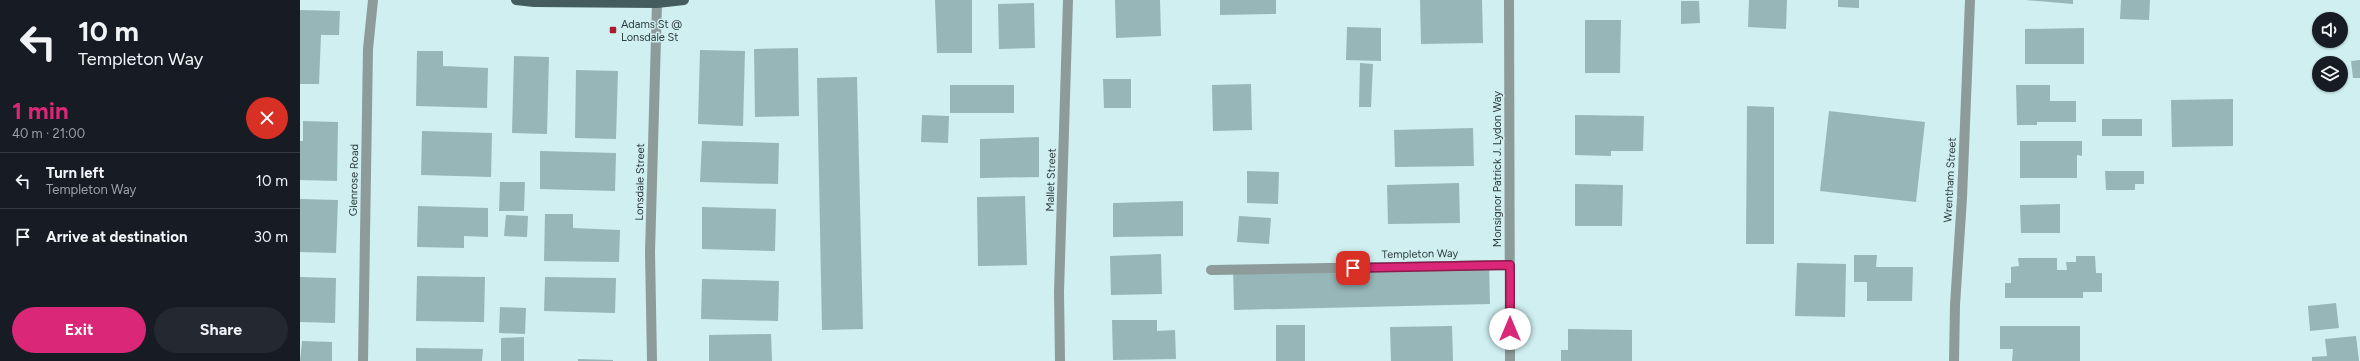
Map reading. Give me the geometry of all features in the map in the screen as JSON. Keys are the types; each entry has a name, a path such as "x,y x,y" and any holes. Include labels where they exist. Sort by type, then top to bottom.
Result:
{"main road":[{"path":"516,0 534,2 657,3 684,0"}],"street":[{"name":"Glenrose Road","path":"363,361 368,49 373,0"},
{"name":"Mallet Street","path":"1060,361 1059,292 1068,0"},
{"name":"Monsignor Patrick J. Lydon Way","path":"1509,0 1510,361"},
{"name":"Wrentham Street","path":"1954,361 1955,305 1962,198 1970,0"},
{"name":"Lonsdale Street","path":"652,361 650,252 657,3"},
{"name":"Templeton Way","path":"1211,270 1510,265"}],"building":[{"path":"935,0 972,0 972,53 937,53"},
{"path":"1115,0 1160,0 1161,36 1116,38"},
{"path":"1220,0 1276,0 1276,14 1220,15"},
{"path":"1420,0 1482,0 1483,43 1421,44"},
{"path":"1749,0 1787,0 1786,29 1748,27"},
{"path":"1838,0 1859,0 1859,8 1838,7"},
{"path":"2026,0 2073,0 2073,4"},
{"path":"2121,0 2150,0 2149,20 2120,19"},
{"path":"1681,1 1699,1 1700,23 1681,24"},
{"path":"1034,3 1035,48 999,49 998,4"},
{"path":"300,10 340,11 339,35 321,35 319,84 300,84"},
{"path":"1585,20 1621,20 1620,73 1585,73"},
{"path":"1347,27 1381,28 1381,61 1346,60"},
{"path":"2084,28 2084,64 2025,64 2025,29"},
{"path":"798,48 799,116 755,117 754,49"},
{"path":"700,50 745,51 743,126 698,124"},
{"path":"417,51 443,51 443,66 488,68 487,108 416,106"},
{"path":"514,56 549,57 547,134 512,133"},
{"path":"2360,60 2360,78 2353,78 2351,61"},
{"path":"1360,63 1373,64 1371,107 1359,107"},
{"path":"576,70 618,71 616,139 575,138"},
{"path":"857,77 863,329 822,330 817,78"},
{"path":"1103,79 1131,79 1131,108 1104,108"},
{"path":"1251,84 1252,130 1213,131 1212,85"},
{"path":"950,85 1014,85 1014,113 950,113"},
{"path":"2016,85 2050,85 2050,101 2076,101 2076,122 2037,122 2037,125 2017,125"},
{"path":"2233,99 2233,146 2172,147 2171,100"},
{"path":"1747,106 1774,107 1774,244 1746,244"},
{"path":"1829,111 1925,122 1916,202 1820,191"},
{"path":"922,115 949,116 948,143 921,142"},
{"path":"1575,115 1644,116 1643,151 1611,151 1611,156 1575,155"},
{"path":"2102,119 2142,119 2142,136 2102,136"},
{"path":"303,121 338,122 337,181 300,180 300,141 303,141"},
{"path":"1473,128 1474,166 1395,167 1394,130"},
{"path":"422,131 492,133 491,177 421,175"},
{"path":"1039,137 1039,177 980,178 980,139"},
{"path":"702,141 779,143 778,184 700,182"},
{"path":"2020,141 2082,141 2082,156 2077,155 2077,178 2020,178"},
{"path":"540,151 616,153 615,191 540,189"},
{"path":"1247,171 1279,172 1278,204 1247,203"},
{"path":"2105,171 2144,171 2144,184 2135,184 2135,190 2106,190"},
{"path":"500,182 525,182 524,211 499,211"},
{"path":"1459,183 1460,223 1388,224 1387,185"},
{"path":"1575,184 1623,185 1622,226 1575,226"},
{"path":"1025,196 1027,265 978,266 977,197"},
{"path":"300,199 338,200 336,253 300,252"},
{"path":"1183,201 1183,236 1113,237 1113,203"},
{"path":"2060,204 2060,233 2021,233 2020,205"},
{"path":"418,206 488,208 488,237 464,236 464,248 417,247"},
{"path":"702,207 776,209 775,251 702,249"},
{"path":"545,214 573,214 573,228 620,230 619,262 544,261"},
{"path":"506,215 528,216 527,237 504,236"},
{"path":"1239,216 1271,218 1269,244 1237,242"},
{"path":"1161,254 1162,294 1111,295 1110,256"},
{"path":"1854,255 1877,255 1876,267 1913,267 1912,301 1867,301 1867,282 1854,282"},
{"path":"2076,256 2095,256 2096,273 2102,273 2102,292 2083,292 2083,298 2005,298 2005,283 2011,283 2011,267 2019,266 2018,258 2057,258 2057,270 2067,270 2066,262 2076,262"},
{"path":"1489,260 1490,304 1234,310 1233,266"},
{"path":"1797,263 1846,264 1845,317 1795,316"},
{"path":"417,276 485,277 484,322 416,321"},
{"path":"300,277 336,278 335,323 300,322"},
{"path":"545,277 616,278 615,313 544,311"},
{"path":"702,279 779,281 778,321 701,319"},
{"path":"2336,303 2339,328 2310,331 2308,306"},
{"path":"500,307 526,308 525,334 499,333"},
{"path":"1112,320 1157,320 1157,331 1175,330 1176,359 1113,360"},
{"path":"1276,325 1305,325 1305,361 1276,361"},
{"path":"1452,326 1453,361 1391,361 1390,327"},
{"path":"2000,326 2080,326 2080,361 2012,361 2013,349 2000,349"},
{"path":"1568,329 1632,330 1632,361 1561,361 1561,350 1568,350"},
{"path":"771,334 772,361 709,361 709,335"},
{"path":"2356,336 2359,361 2312,361 2312,357 2327,356 2325,339"},
{"path":"524,337 524,361 501,361 501,338"},
{"path":"302,341 332,342 332,361 300,361"},
{"path":"416,348 483,349 482,361 416,361"},
{"path":"578,359 613,360 613,361 578,361"}],"place":[{"name":"Adams St @ Lonsdale St","path":"613,30"}],"route":[{"path":"1353,268 1510,265 1510,329"}]}
